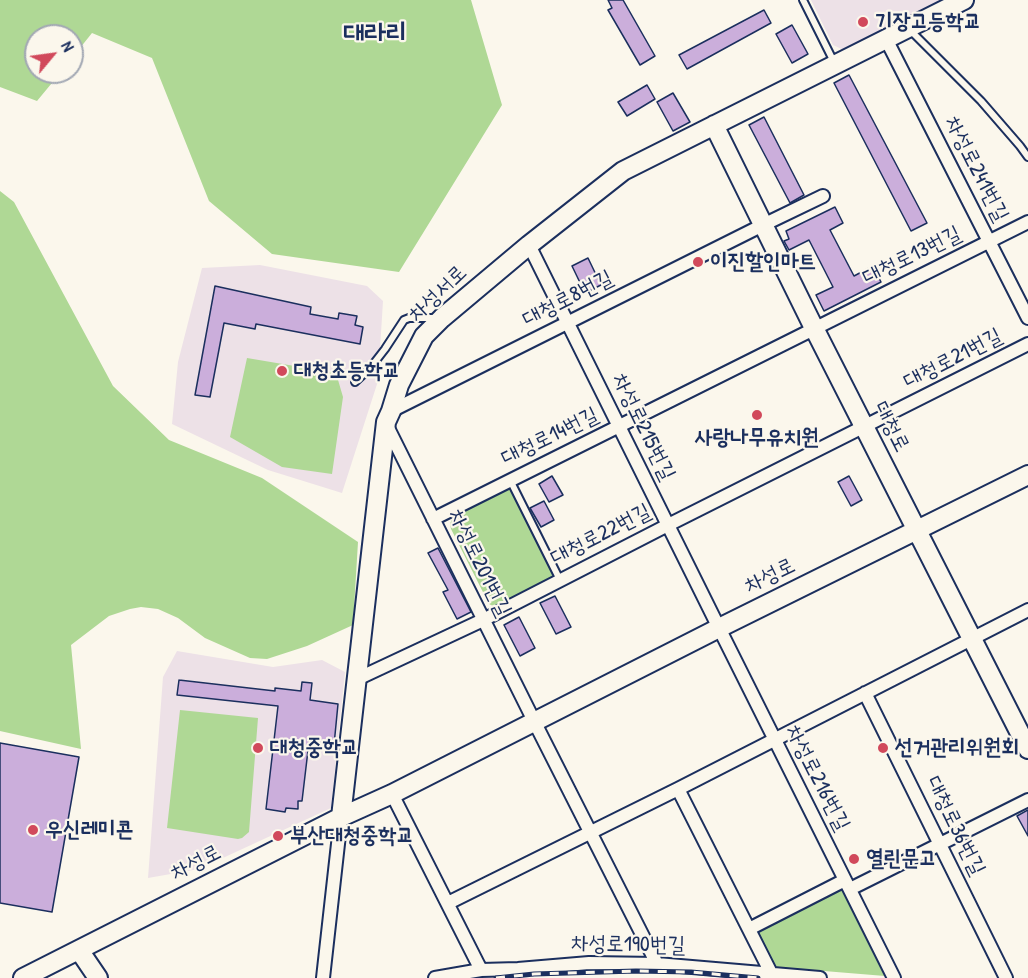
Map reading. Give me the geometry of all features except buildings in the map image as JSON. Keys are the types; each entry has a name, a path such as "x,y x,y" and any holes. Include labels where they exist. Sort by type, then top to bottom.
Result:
{"street":[{"name":"차성서로","path":"341,817 343,750 389,417 399,385 424,336 529,244 623,171 964,0"},
{"name":"차성로241번길","path":"886,39 1028,318"},
{"name":"대청로","path":"714,125 814,328 1028,749"},
{"name":"대청로8번길","path":"389,417 568,323 823,196"},
{"name":"대청로13번길","path":"814,328 1028,222"},
{"name":"차성로215번길","path":"529,244 719,628"},
{"name":"대청로14번길","path":"433,519 814,328"},
{"name":"대청로21번길","path":"864,427 1028,344"},
{"name":"차성로201번길","path":"389,417 433,519 535,723"},
{"name":"대청로22번길","path":"354,679 483,620 864,427"},
{"name":"차성로","path":"23,978 1028,475"},
{"path":"448,903 775,740 1028,610"},
{"name":"차성로216번길","path":"719,628 894,978"},
{"name":"대청로36번길","path":"865,693 1006,978"},
{"path":"535,723 657,964"},
{"path":"678,789 771,974"},
{"path":"392,794 481,970"},
{"path":"749,929 940,844 1028,800"},
{"path":"322,978 341,817"},
{"path":"79,950 94,972"},
{"name":"차성로190번길","path":"435,978 481,970 589,963 657,964 820,978"}],"lane":[{"path":"803,0 835,64"},
{"path":"908,28 981,101 1028,157"},
{"path":"355,382 371,367 404,320 442,318"},
{"path":"510,480 560,580"}],"shaded area":[{"name":"기장고등학교","path":"811,0 949,0 846,51 833,45"},
{"path":"260,265 367,286 383,301 378,381 342,493 268,470 172,424 178,362 202,268"},
{"path":"177,651 273,667 322,660 345,672 331,808 199,869 148,878 163,677"}],"green space":[{"path":"0,0 471,0 502,105 399,272 272,254 209,201 152,58 92,33 84,43 84,24 24,24 24,84 51,84 37,101 0,87"},
{"path":"0,191 14,202 113,386 169,440 262,478 358,542 353,625 307,646 267,659 250,658 205,638 178,618 158,609 141,607 109,616 71,645 81,749 0,731"},
{"path":"247,358 336,373 343,397 332,474 282,467 230,437"},
{"path":"507,488 515,492 553,570 552,577 495,607 489,604 450,524 454,514"},
{"path":"180,710 258,718 249,832 242,838 167,828"},
{"path":"842,887 885,976 772,965 755,930"}],"railway":[{"path":"496,978 534,974 636,971 691,972 758,978"}],"place":[{"name":"기장고등학교","path":"863,22"},
{"name":"이진할인마트","path":"698,262"},
{"name":"대청초등학교","path":"282,371"},
{"name":"사랑나무유치원","path":"757,415"},
{"name":"대청중학교","path":"258,748"},
{"name":"선거관리위원회","path":"883,748"},
{"name":"우신레미콘","path":"33,830"},
{"name":"부산대청중학교","path":"278,836"},
{"name":"열린문고","path":"854,859"}],"district":[{"name":"대라리","path":"375,34"}]}
